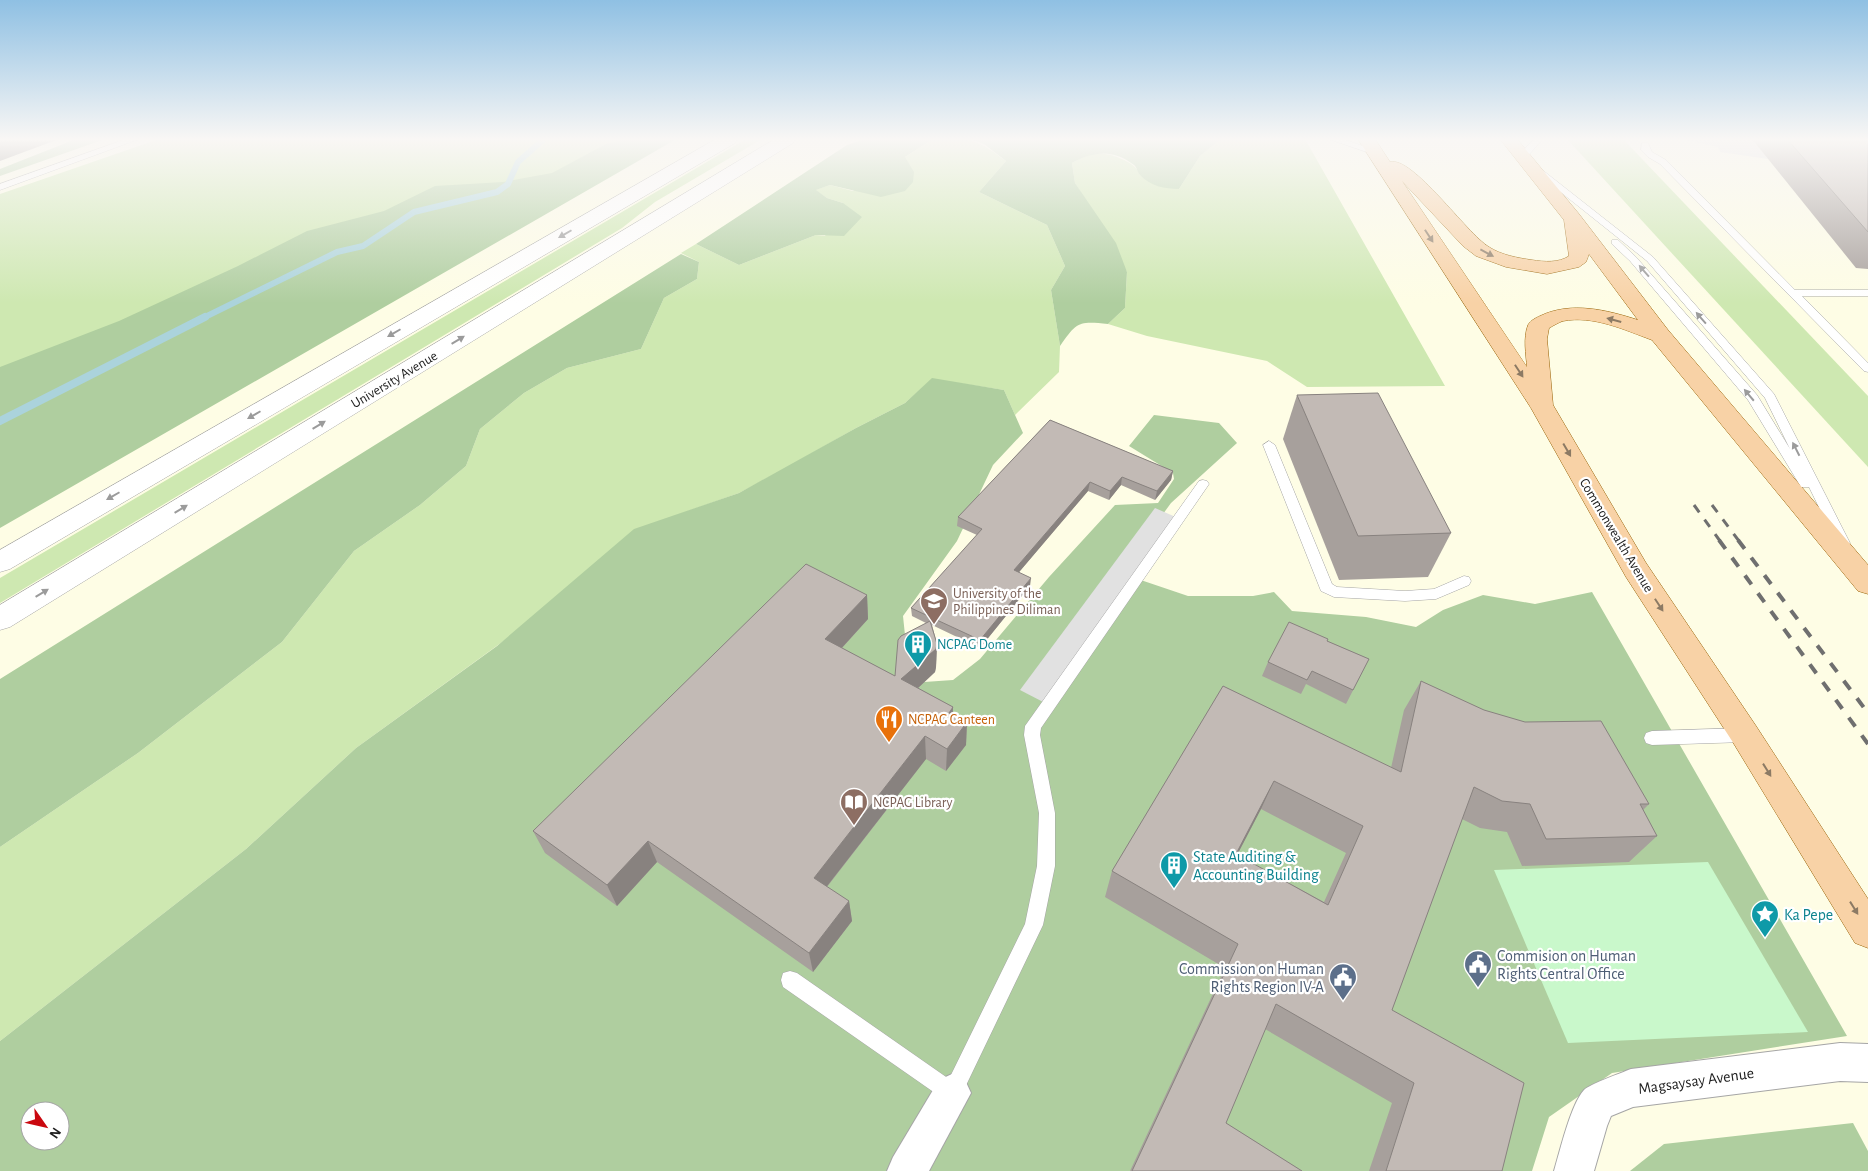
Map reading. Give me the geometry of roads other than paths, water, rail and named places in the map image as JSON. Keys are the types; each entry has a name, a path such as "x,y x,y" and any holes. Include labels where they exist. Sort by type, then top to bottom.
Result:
{"main road":[{"name":"Commonwealth Avenue","path":"1402,194 1543,408 1636,570 1745,735 1868,931"},
{"path":"1426,194 1470,242 1483,252 1513,264 1547,268 1572,264 1579,258 1572,218"},
{"path":"1552,194 1660,335 1862,577"},
{"path":"1543,408 1536,339 1539,325 1559,315 1587,315 1611,318 1660,335"}],"street":[{"path":"0,562 634,194"},
{"name":"University Avenue","path":"0,619 697,194"},
{"name":"Magsaysay Avenue","path":"1574,1171 1589,1120 1598,1103 1631,1088 1795,1066 1840,1062 1868,1063"},
{"path":"907,1171 952,1093"}],"lane":[{"path":"1562,194 1633,259 1753,398 1862,577"},
{"path":"1695,194 1868,369"},
{"path":"1793,292 1868,293"},
{"path":"1269,445 1326,587 1334,592 1405,596 1436,594 1464,581"},
{"path":"790,980 952,1093 1034,925 1046,866 1047,813 1032,735 1032,726 1203,484"},
{"path":"1652,738 1745,735"}],"waterway":[{"path":"204,318 337,252 363,246 414,212 490,194"},
{"path":"0,421 204,318"}],"railway":[{"path":"1694,505 1720,541"},
{"path":"1712,505 1739,541"},
{"path":"1719,540 1868,744"},
{"path":"1738,540 1868,713"}],"place":[{"name":"University of the Philippines Diliman","path":"934,625"},
{"name":"NCPAG Dome","path":"918,668"},
{"name":"NCPAG Canteen","path":"889,743"},
{"name":"NCPAG Library","path":"854,826"},
{"name":"State Auditing & Accounting Building","path":"1174,889"},
{"name":"Ka Pepe","path":"1765,938"},
{"name":"Commision on Human Rights Central Office","path":"1478,988"},
{"name":"Commission on Human Rights Region IV-A","path":"1343,1001"}]}
